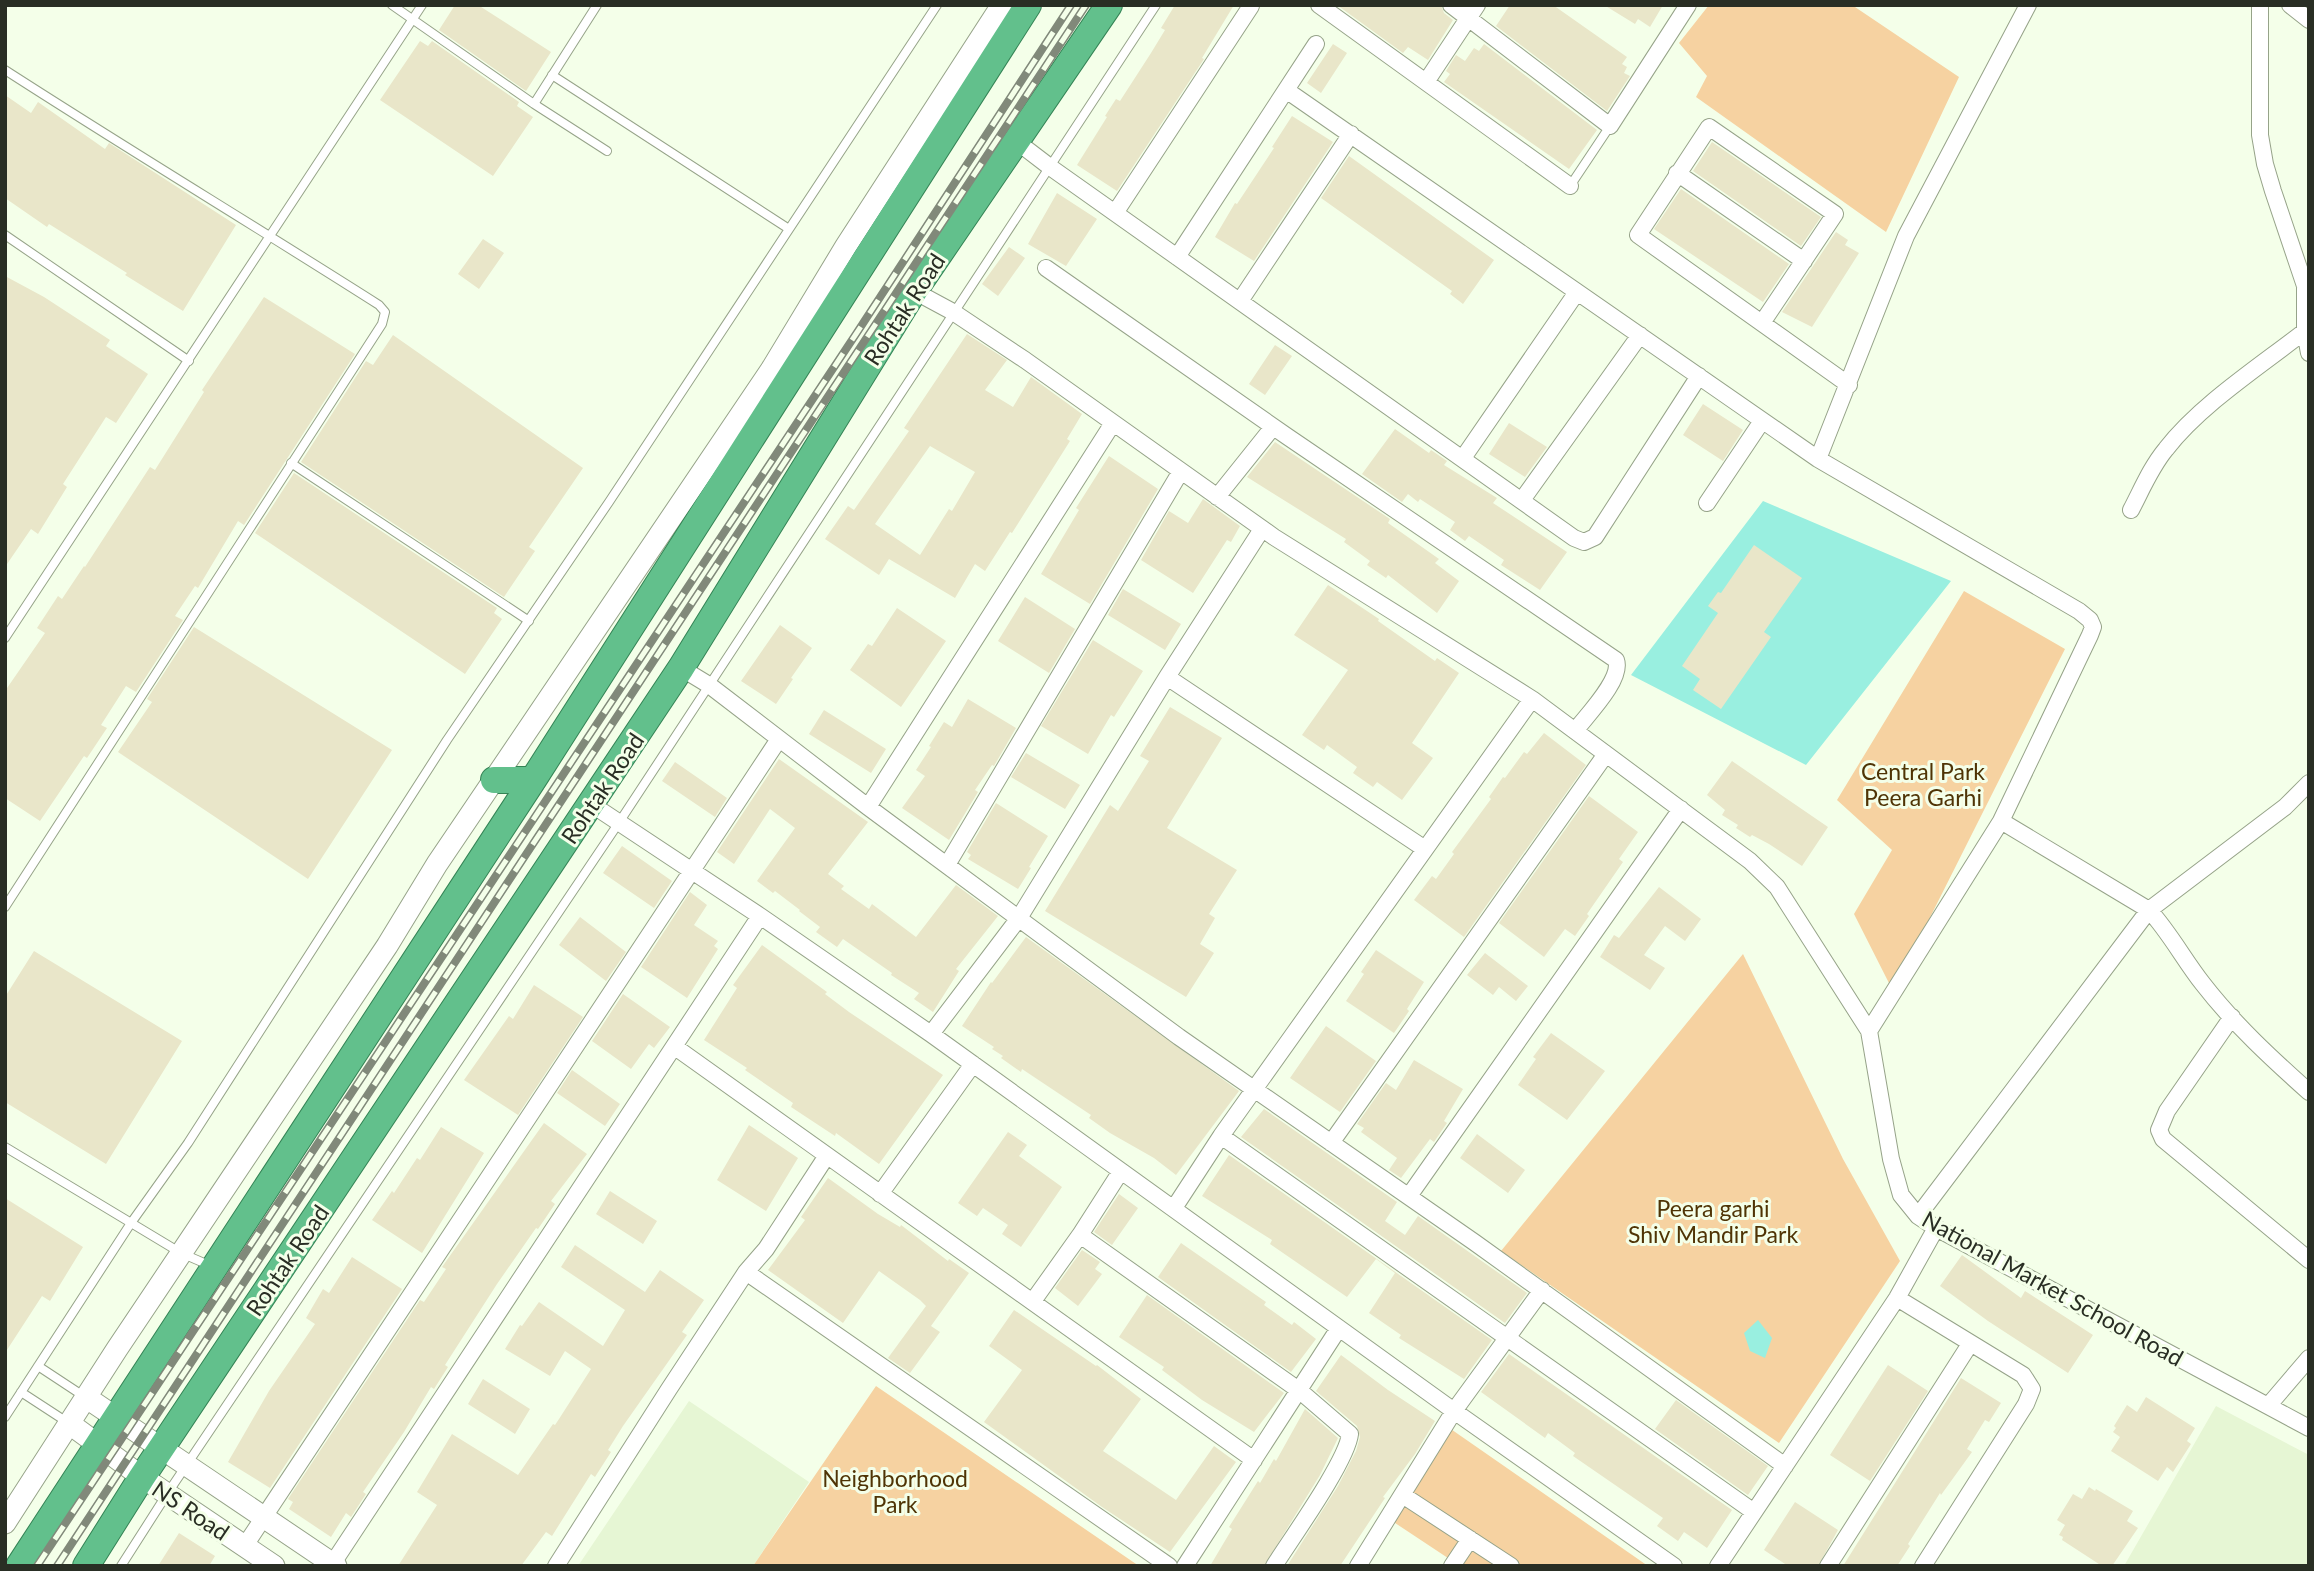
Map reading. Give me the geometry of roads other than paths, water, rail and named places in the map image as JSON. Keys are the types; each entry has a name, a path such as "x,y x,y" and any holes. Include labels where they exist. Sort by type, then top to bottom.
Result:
{"highway":[{"path":"19,1566 533,780 1028,5"},
{"name":"Rohtak Road","path":"86,1566 142,1477 681,668 914,291 1109,5"},
{"path":"494,780 533,780"}],"street":[{"path":"5,1523 181,1253 387,946 437,864 771,370 846,246 1002,5"},
{"path":"1319,5 1570,186"},
{"path":"1451,5 1472,12 1610,125 1688,5"},
{"path":"1818,459 1906,236 2028,5"},
{"path":"2260,5 2260,135 2273,191 2304,257 2307,285 2305,331 2309,353"},
{"path":"2290,5 2309,20"},
{"path":"1115,213 1251,6"},
{"path":"1426,82 1472,12"},
{"path":"1177,257 1316,44"},
{"path":"914,291 953,312 1262,529 1532,699 1750,861 1777,887 1869,1031 2001,821 2090,635 2093,628 2090,620 2080,611 1818,459 1286,90"},
{"path":"1762,323 1835,214 1709,127 1638,235 1762,323 1849,384"},
{"path":"1240,301 1351,134"},
{"path":"1016,141 1584,542 1595,537 1699,376"},
{"path":"1678,173 1804,261"},
{"path":"1046,268 1273,427 1616,660 1619,667 1615,678 1575,731"},
{"path":"1463,458 1577,292"},
{"path":"2131,510 2153,468 2176,436 2230,389 2305,331"},
{"path":"1522,499 1640,335"},
{"path":"1707,503 1762,421"},
{"path":"868,807 1112,423"},
{"path":"1217,497 1273,427"},
{"path":"947,865 1181,471"},
{"path":"931,1034 1019,918 1167,677 1262,529"},
{"path":"681,668 709,685 868,807 1179,1037 1542,1290 1784,1466"},
{"path":"1167,677 1425,849"},
{"path":"1174,1208 1254,1089 1532,699"},
{"path":"244,1546 779,738"},
{"path":"1331,1143 1606,754"},
{"path":"1918,1216 2149,910 2285,807 2309,783"},
{"path":"591,804 931,1034 1674,1566"},
{"path":"1409,1196 1681,809"},
{"path":"2001,821 2149,910 2165,927 2203,985 2309,1092"},
{"path":"87,1398 333,1565 760,916"},
{"path":"2232,1017 2167,1111 2160,1130 2163,1139 2309,1260"},
{"name":"National Market School Road","path":"1869,1031 1894,1171 1901,1195 1918,1216 2309,1428"},
{"path":"674,1047 1254,1460"},
{"path":"880,1194 972,1065"},
{"path":"1221,1136 1754,1512"},
{"path":"556,1566 592,1506 746,1272 766,1249 826,1157"},
{"path":"1033,1301 1121,1171"},
{"path":"1718,1566 1897,1298 1936,1228"},
{"path":"1080,1235 1300,1391 1350,1434 1349,1443 1274,1566"},
{"path":"746,1272 1169,1566"},
{"path":"1358,1566 1404,1496 1454,1411 1542,1290"},
{"path":"1897,1298 2023,1375 2032,1389 2026,1404 1923,1566"},
{"path":"1185,1566 1339,1328"},
{"path":"1828,1566 1970,1344"},
{"path":"2268,1406 2309,1358"},
{"name":"NS Road","path":"70,1424 142,1477 274,1566"},
{"path":"1404,1496 1511,1566"},
{"path":"1452,1566 1470,1539"}],"lane":[{"path":"392,5 534,104 607,151"},
{"path":"5,638 422,5"},
{"path":"534,104 597,5"},
{"path":"5,1417 131,1223 188,1143 447,740 529,621 937,5"},
{"path":"121,1566 618,824 1156,5"},
{"path":"5,70 271,236 379,305 385,312 382,324 5,907"},
{"path":"552,75 789,229"},
{"path":"1570,186 1610,125"},
{"path":"5,235 189,361"},
{"path":"291,463 529,621"},
{"path":"5,1147 181,1253 214,1267"},
{"path":"38,1366 87,1398"},
{"path":"21,1392 70,1424"}],"water":[{"path":"1763,501 1951,581 1806,765 1631,675"},
{"path":"1758,1320 1772,1338 1765,1358 1750,1351 1744,1333"}],"railway":[{"path":"37,1566 856,334 1071,5"},
{"path":"57,1566 1086,5"}],"park label":[{"name":"Central Park Peera Garhi","path":"1923,784"},
{"name":"Peera garhi Shiv Mandir Park","path":"1713,1221"},
{"name":"Neighborhood Park","path":"895,1491"}]}
